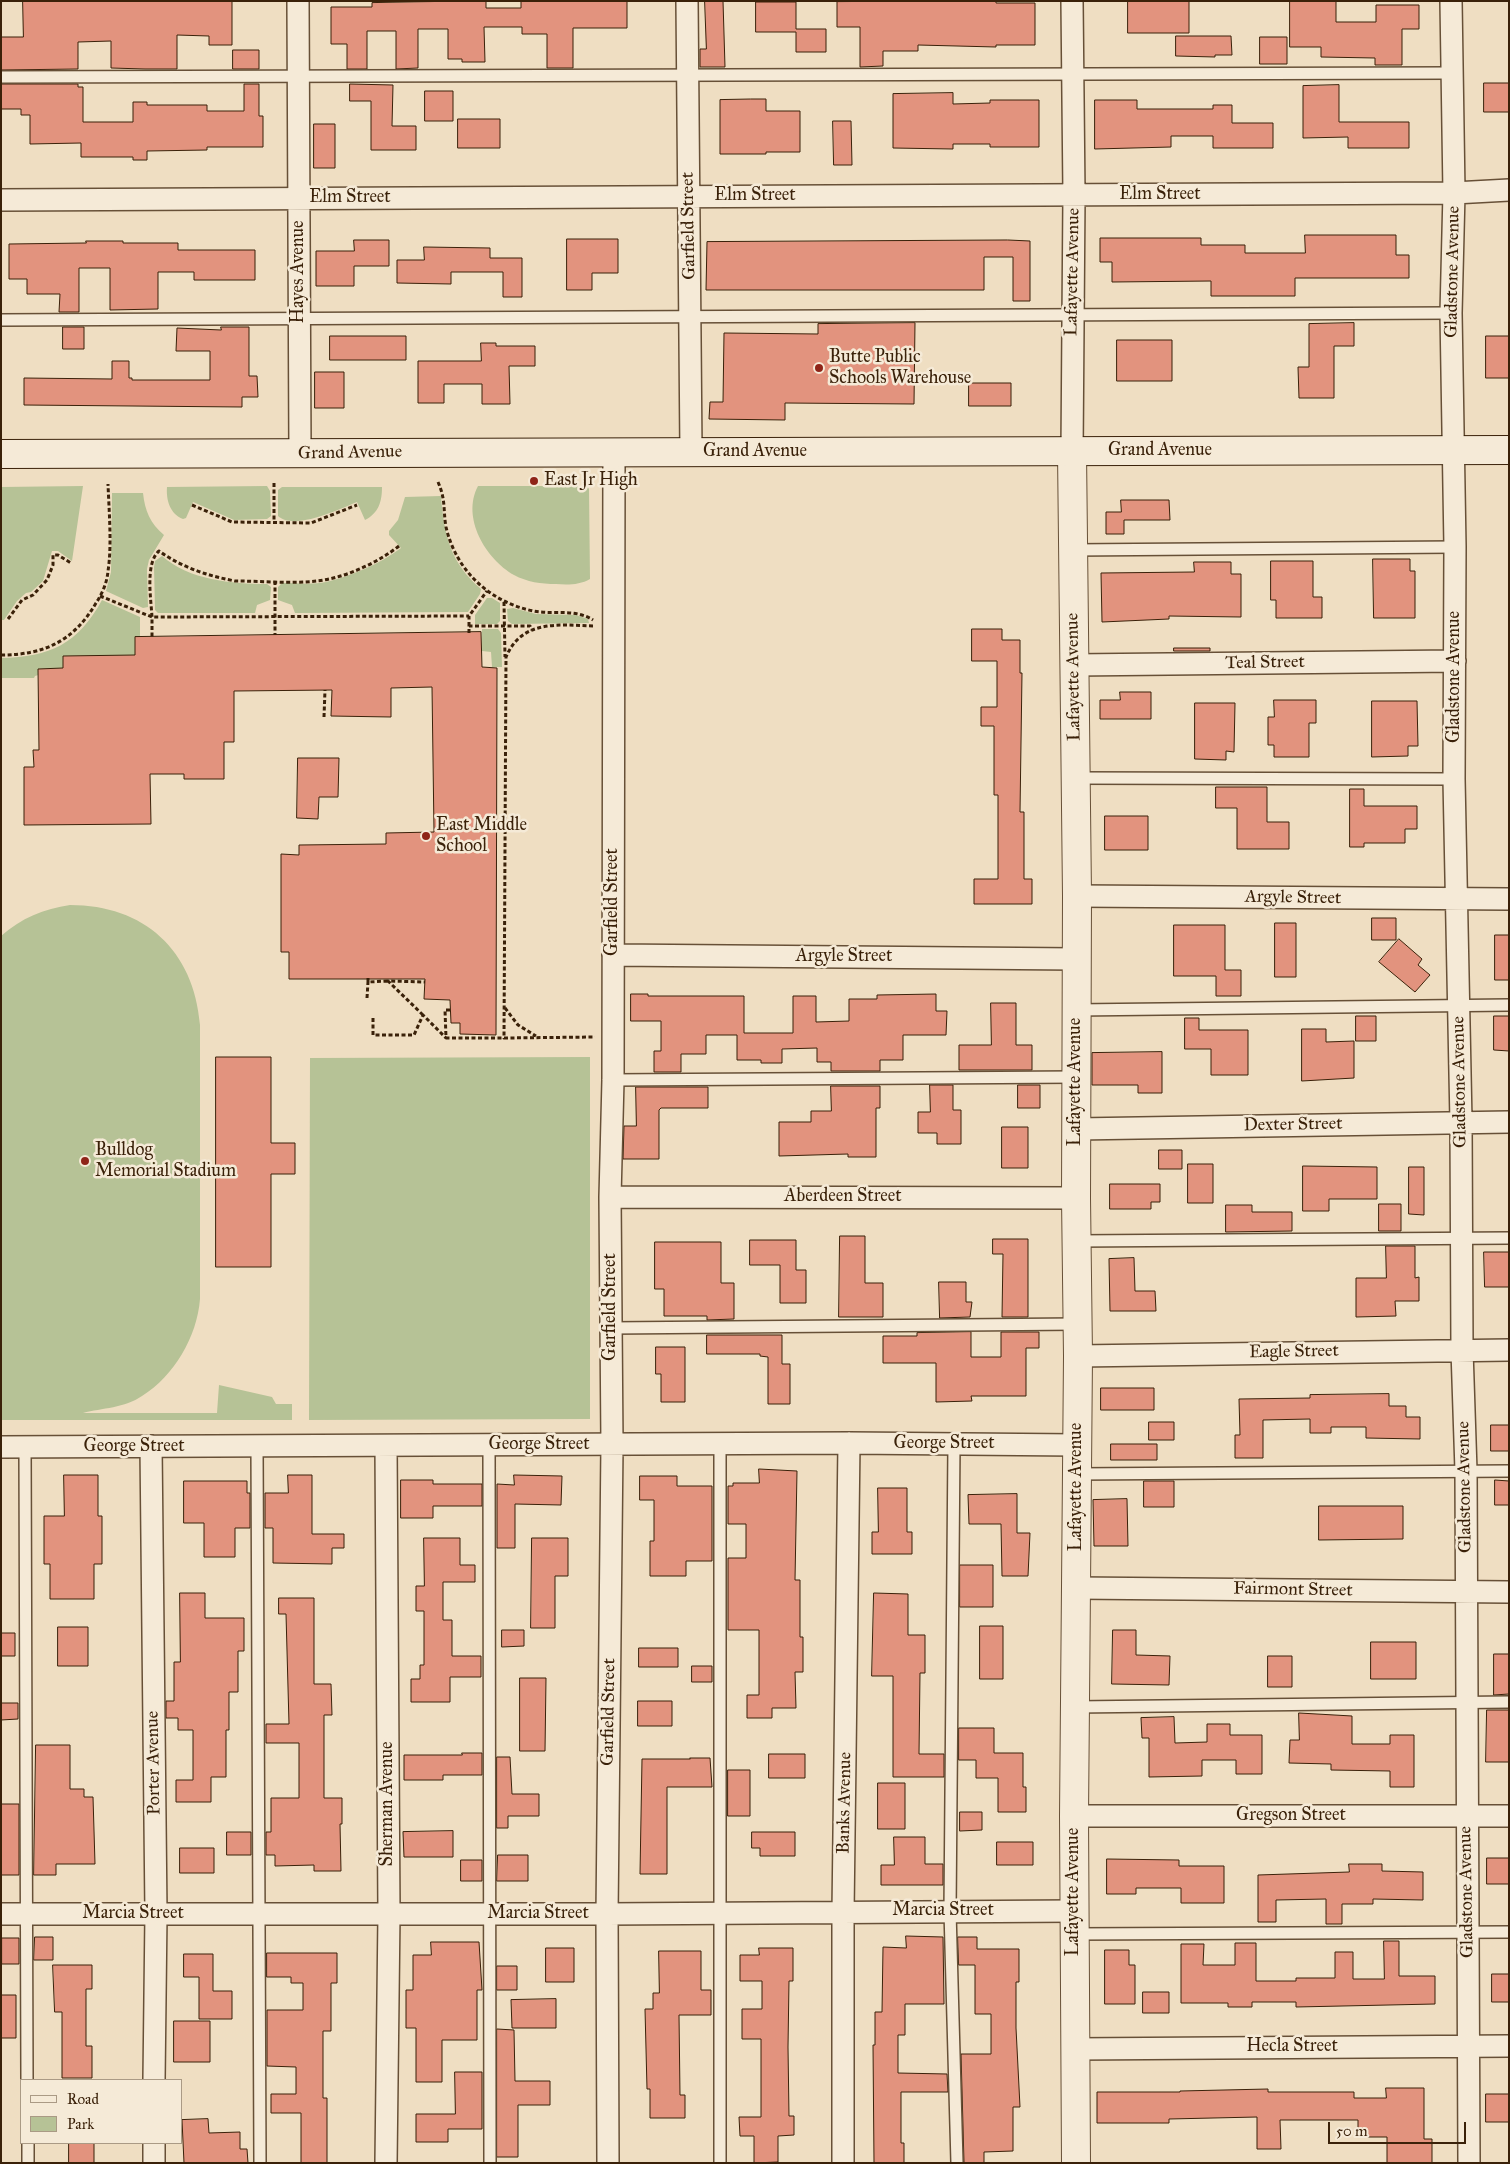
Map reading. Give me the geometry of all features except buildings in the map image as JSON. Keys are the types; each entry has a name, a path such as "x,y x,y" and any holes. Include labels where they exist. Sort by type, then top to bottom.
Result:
{"street":[{"name":"Hayes Avenue","path":"298,1 300,454"},
{"name":"Garfield Street","path":"687,1 690,452"},
{"name":"Lafayette Avenue","path":"1072,1 1074,195 1072,452 1077,896 1076,1198 1078,1324 1074,1816 1076,2163"},
{"name":"Gladstone Avenue","path":"1451,1 1454,193 1451,313 1455,547 1454,779 1461,1122 1462,1350 1466,1471 1469,2163"},
{"name":"Elm Street","path":"1,200 1454,193 1509,190"},
{"name":"Grand Avenue","path":"1,454 1509,450"},
{"name":"Garfield Street","path":"608,2163 607,1914 612,1445 610,1197 614,1080 614,452"},
{"name":"Teal Street","path":"1074,665 1455,661"},
{"name":"Argyle Street","path":"1077,896 1509,899"},
{"name":"Argyle Street","path":"613,955 1076,959"},
{"name":"Dexter Street","path":"1077,1129 1509,1122"},
{"name":"Aberdeen Street","path":"610,1197 1076,1198"},
{"name":"Eagle Street","path":"1078,1356 1509,1350"},
{"name":"George Street","path":"1,1447 849,1443 1077,1445"},
{"name":"Banks Avenue","path":"843,2163 843,1912 849,1443"},
{"name":"Porter Avenue","path":"150,1446 156,1914 154,2079"},
{"name":"Sherman Avenue","path":"386,1446 389,1914 386,2163"},
{"name":"Fairmont Street","path":"1076,1588 1509,1592"},
{"name":"Gregson Street","path":"1074,1816 1509,1816"},
{"name":"Marcia Street","path":"1,1914 607,1914 950,1911 1075,1922"},
{"name":"Hecla Street","path":"1075,2049 1509,2046"},
{"path":"154,2144 154,2163"}],"lane":[{"path":"1,77 687,76 1073,72 1452,74"},
{"path":"1,320 1451,313"},
{"path":"1073,550 1455,547"},
{"path":"1076,778 1454,779"},
{"path":"1076,1010 1509,1005"},
{"path":"614,1080 1076,1077"},
{"path":"1077,1241 1509,1238"},
{"path":"611,1328 1078,1324"},
{"path":"720,1444 720,2163"},
{"path":"954,1444 950,1911 957,2163"},
{"path":"489,1445 490,2163"},
{"path":"257,1446 260,2163"},
{"path":"25,1447 27,2079"},
{"path":"1077,1474 1509,1471"},
{"path":"1075,1707 1509,1702"},
{"path":"1075,1922 1509,1932"},
{"path":"28,2144 28,2163"}],"path":[{"path":"438,482 444,495 447,528 458,559 473,578 487,591 504,602 536,611 577,613 593,620"},
{"path":"274,483 274,522"},
{"path":"1,655 26,654 39,651 63,640 89,616 100,596 108,571 108,484"},
{"path":"192,504 232,522 311,523 357,505"},
{"path":"152,637 150,568 152,560 159,551 178,564 224,579 275,581 325,579 369,564 399,546"},
{"path":"8,619 22,600 33,594 47,580 54,555 58,555 71,563"},
{"path":"275,581 275,635"},
{"path":"469,633 469,616 487,591"},
{"path":"100,596 152,617 469,616"},
{"path":"504,602 504,1038"},
{"path":"469,626 530,626 532,630"},
{"path":"505,662 513,643 532,630 545,626 593,626"},
{"path":"324,717 325,690"},
{"path":"367,998 368,980 425,982"},
{"path":"388,981 446,1038 595,1038"},
{"path":"504,1007 523,1030 539,1038"},
{"path":"446,1038 445,1010 450,1010"},
{"path":"373,1018 374,1035 414,1035 423,1015"}],"green space":[{"path":"83,486 72,561 58,551 52,551 43,581 17,601 4,620 1,620 1,487"},
{"path":"267,486 270,491 271,516 267,519 234,520 193,502 186,518 183,519 172,510 167,497 167,487"},
{"path":"478,486 587,486 589,489 590,579 573,584 540,583 514,575 504,568 486,548 475,524 474,498"},
{"path":"282,487 382,487 377,510 365,520 357,502 317,517 295,521 285,520 278,516 278,490"},
{"path":"112,493 143,493 149,516 164,535 149,560 147,569 148,607 143,608 106,591 111,572"},
{"path":"441,496 444,523 450,547 462,569 481,589 480,594 468,612 295,613 292,605 278,600 278,587 282,583 310,584 326,582 365,569 393,554 401,548 389,535 389,531 398,520 405,497"},
{"path":"162,556 185,570 212,579 267,584 271,587 270,600 257,605 255,613 158,613 155,610 154,567 155,561"},
{"path":"487,598 492,598 500,603 500,621 497,624 475,624 475,615"},
{"path":"102,600 140,617 140,637 135,655 63,668 35,676 34,678 1,678 1,658 34,655 61,645 83,627"},
{"path":"513,608 536,614 576,615 588,619 589,623 512,624 508,621 507,609"},
{"path":"482,629 498,629 501,633 502,667 492,667 491,652 482,651"},
{"path":"70,905 97,907 121,913 142,923 160,937 176,954 188,975 196,998 200,1025 200,1299 194,1327 189,1341 174,1367 154,1388 128,1403 83,1413 217,1413 219,1385 272,1397 276,1404 292,1404 292,1420 1,1420 1,936 33,915"},
{"path":"590,1057 590,1419 309,1420 310,1058"}],"place":[{"name":"Butte Public Schools Warehouse","path":"819,368"},
{"name":"East Jr High","path":"534,481"},
{"name":"East Middle School","path":"426,836"},
{"name":"Bulldog Memorial Stadium","path":"85,1161"}]}
